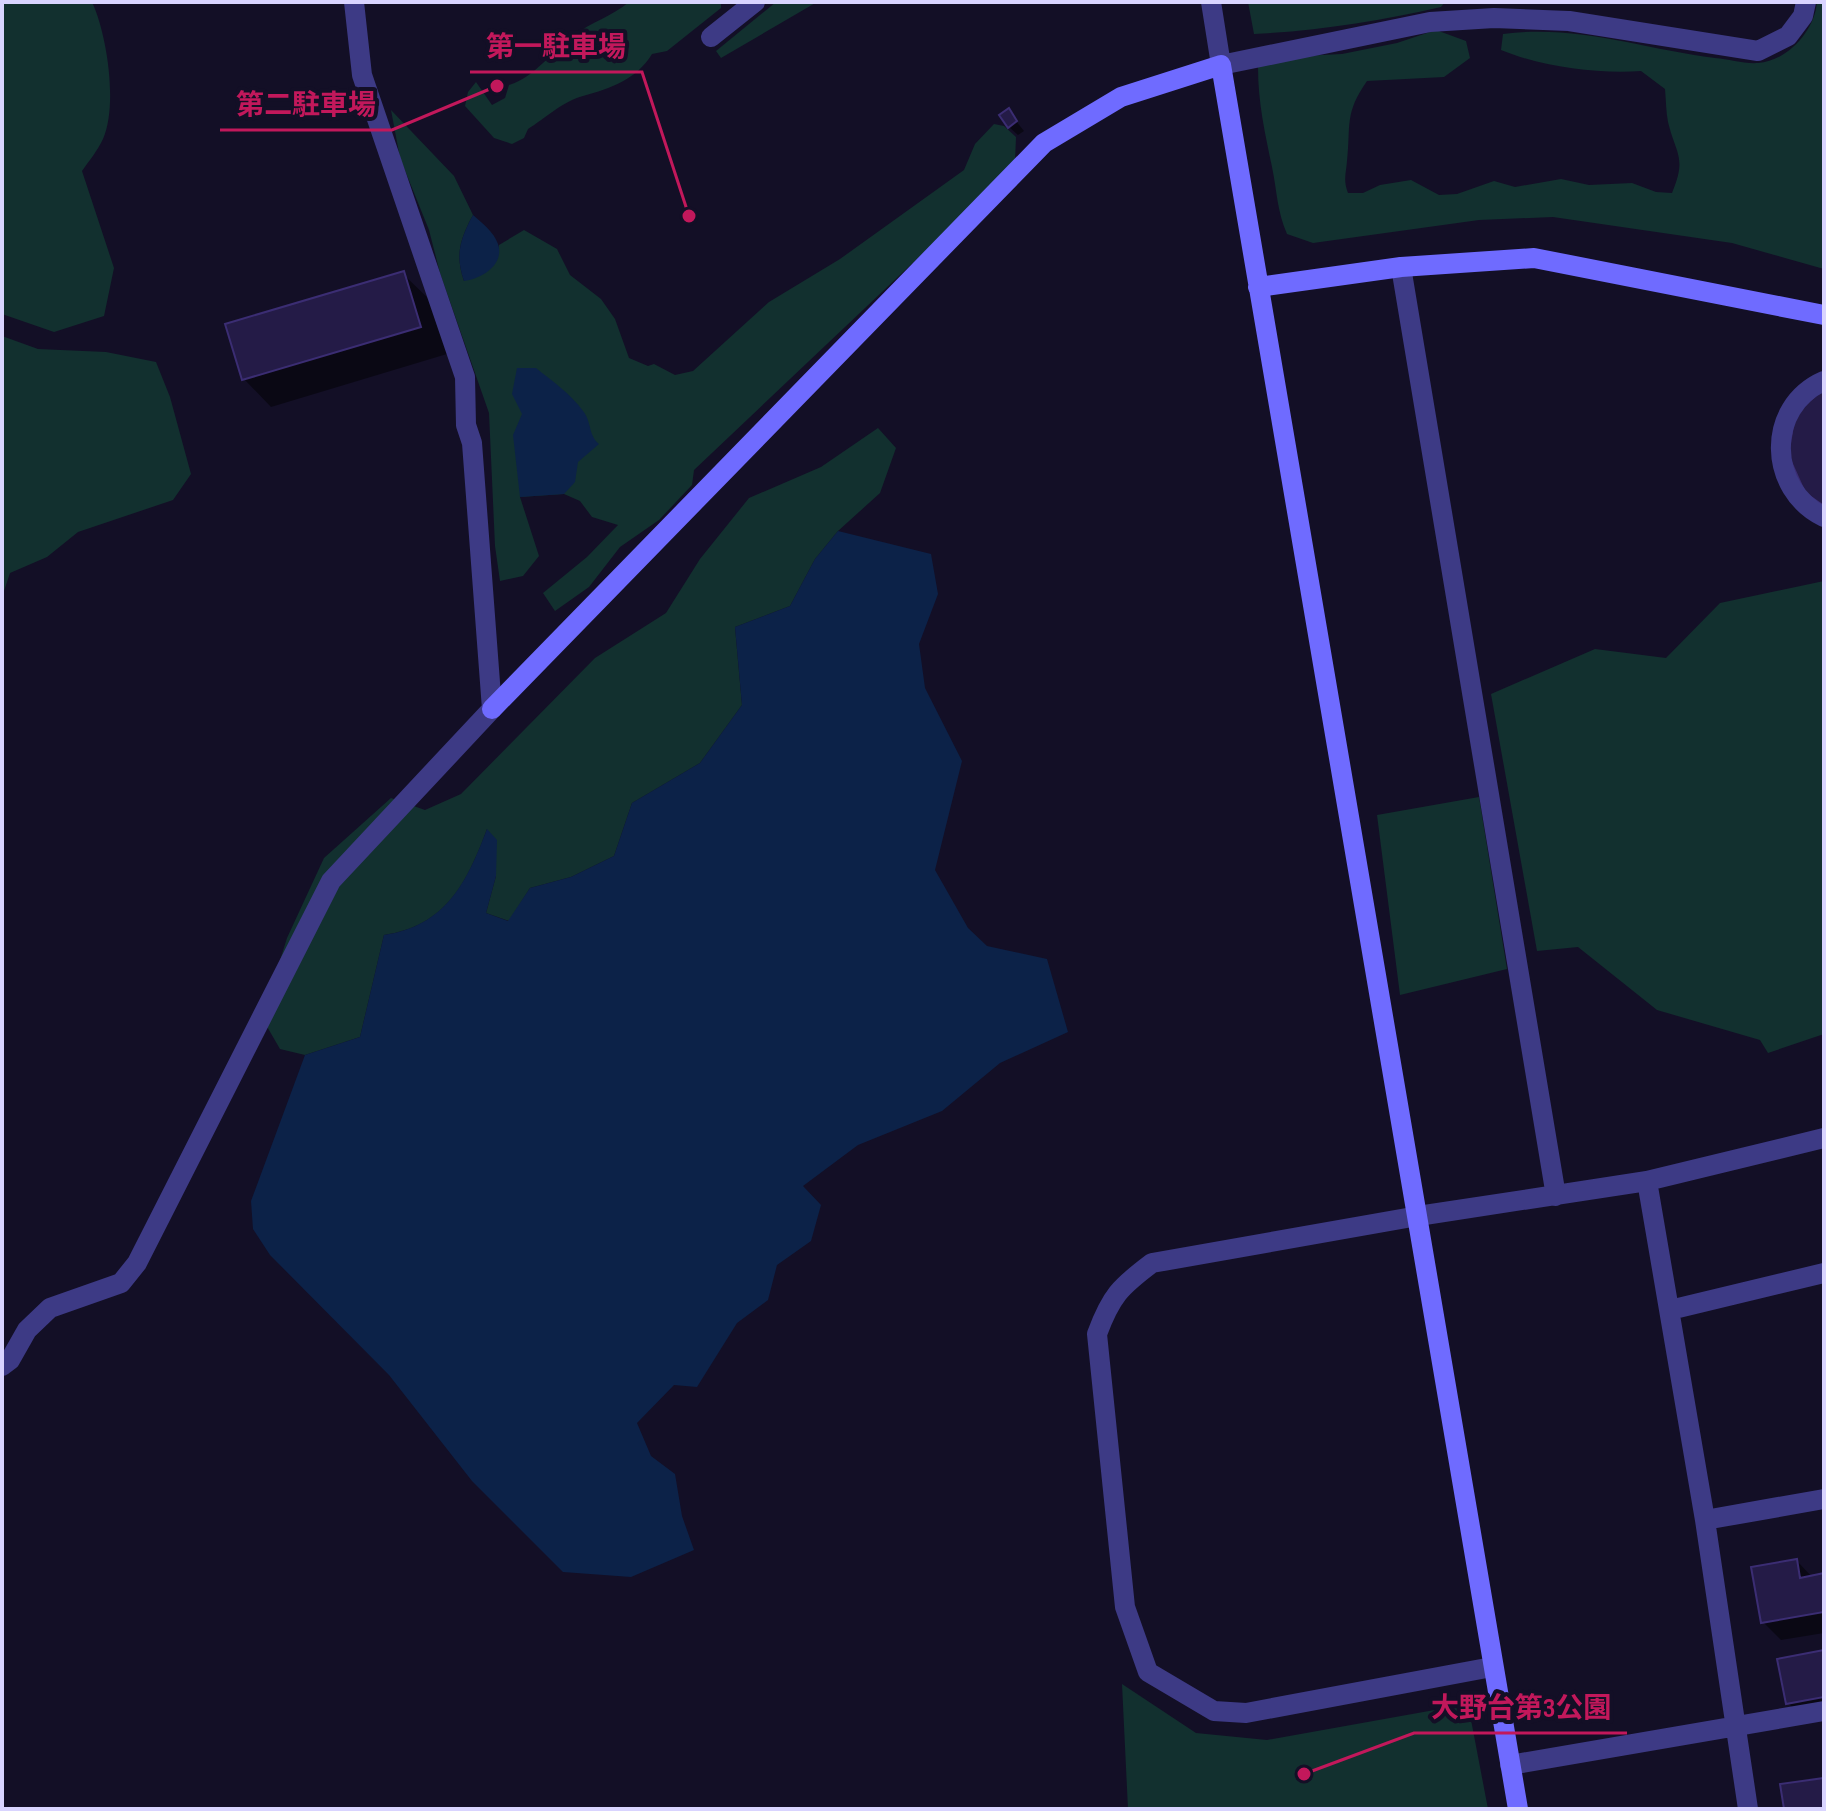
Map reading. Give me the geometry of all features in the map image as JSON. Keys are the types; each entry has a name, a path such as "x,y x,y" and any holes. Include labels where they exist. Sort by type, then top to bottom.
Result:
{"street":[{"path":"354,2 362,75 465,377 466,425 472,443 483,562 492,709"},
{"path":"711,37 755,2"},
{"path":"1211,2 1518,1809"},
{"path":"2,1366 10,1360 27,1330 50,1308 121,1283 137,1263 331,881 492,709 1044,143 1121,97 1221,65 1430,22 1494,18 1569,21 1758,51 1788,36 1803,16 1806,2"},
{"path":"1258,287 1401,267 1534,258 1824,315"},
{"path":"1401,267 1556,1196"},
{"path":"1824,381 1798,399 1786,418 1780,439 1781,462 1787,481 1798,499 1824,517"},
{"path":"1492,1667 1246,1713 1214,1711 1148,1672 1125,1607 1097,1334 1109,1303 1120,1287 1152,1263 1418,1216 1647,1181 1824,1138"},
{"path":"1647,1181 1705,1520 1748,1809"},
{"path":"1670,1310 1824,1273"},
{"path":"1705,1520 1824,1499"},
{"path":"1510,1765 1736,1729 1824,1711"}],"green space":[{"path":"2,2 92,2 106,50 110,89 107,125 101,143 82,171 114,268 104,316 54,332 2,314"},
{"path":"629,2 721,2 721,8 667,51 652,54 631,77 569,101 528,129 524,138 512,144 494,138 465,106 468,92 476,82 492,105 505,98 509,85 536,69 574,35"},
{"path":"776,2 817,2 721,58 716,51"},
{"path":"1248,2 1445,2 1441,7 1371,21 1254,34"},
{"path":"1817,2 1824,2 1824,269 1732,243 1553,217 1479,220 1313,243 1287,234 1279,209 1262,118 1258,67 1282,57 1342,54 1397,43 1436,30 1466,41 1470,58 1444,77 1367,81 1355,102 1350,120 1345,177 1348,193 1363,193 1380,185 1411,180 1439,195 1457,194 1494,181 1515,187 1561,179 1589,185 1632,183 1656,192 1672,193 1679,163 1668,122 1665,89 1641,71 1570,68 1517,56 1501,50 1503,34 1557,32 1758,63 1780,57 1798,42 1811,23"},
{"path":"391,110 454,176 473,215 460,247 464,281 497,258 499,245 524,230 557,249 570,275 601,299 615,319 629,358 648,366 654,364 675,375 693,371 769,302 840,259 964,170 975,144 994,124 1004,126 1016,137 1015,161 938,239 694,470 692,485 659,520 620,547 589,587 555,611 543,593 587,557 618,525 592,517 580,501 564,494 520,497 539,556 523,576 500,581 495,546 489,413 440,273 429,230 400,158"},
{"path":"2,336 38,349 106,352 156,362 170,397 191,474 173,500 78,532 47,557 10,573 2,597"},
{"path":"878,428 896,448 880,493 838,531 815,559 790,606 735,627 742,705 700,763 632,803 614,856 571,877 530,888 509,921 486,913 496,876 487,829 462,884 439,912 405,930 384,935 360,1037 305,1055 280,1049 262,1018 287,938 324,858 391,798 425,810 461,794 595,658 666,613 700,559 749,498 821,467"},
{"path":"1824,581 1824,1034 1768,1053 1760,1040 1657,1010 1578,947 1537,951 1491,694 1595,649 1666,658 1720,603"},
{"path":"1479,797 1507,969 1400,995 1377,815"},
{"path":"1122,1684 1196,1733 1267,1740 1468,1704 1488,1809 1128,1809"}],"water":[{"path":"473,215 494,236 499,252 490,270 464,281 460,247"},
{"path":"517,368 536,368 567,393 586,415 593,437 599,444 578,462 575,482 564,494 520,497 513,435 522,414 512,394"},
{"path":"838,531 931,554 938,594 919,644 925,688 962,761 935,870 968,928 987,946 1047,959 1068,1032 1000,1063 942,1111 858,1145 803,1186 821,1205 811,1241 777,1265 768,1300 737,1323 697,1387 674,1385 637,1423 651,1456 675,1474 682,1516 694,1550 631,1577 563,1572 472,1481 389,1375 270,1255 253,1229 251,1201 305,1055 360,1037 384,935 405,930 439,911 462,883 487,829 497,840 496,876 486,913 508,921 530,888 571,877 614,856 632,803 700,763 742,705 735,627 790,606 815,559"}],"building":[{"path":"1009,108 1017,121 1008,128 999,115"},
{"path":"404,271 421,327 242,380 225,324"},
{"path":"1824,388 1824,506 1805,493 1788,455 1795,414"},
{"path":"1797,1559 1800,1578 1824,1573 1824,1612 1761,1623 1751,1567"},
{"path":"1824,1650 1824,1697 1786,1704 1777,1659"},
{"path":"1824,1778 1824,1809 1784,1809 1780,1784"}],"place":[{"name":"第二駐車場","path":"497,86"},
{"name":"第一駐車場","path":"689,216"},
{"name":"大野台第3公園","path":"1304,1774"}]}
